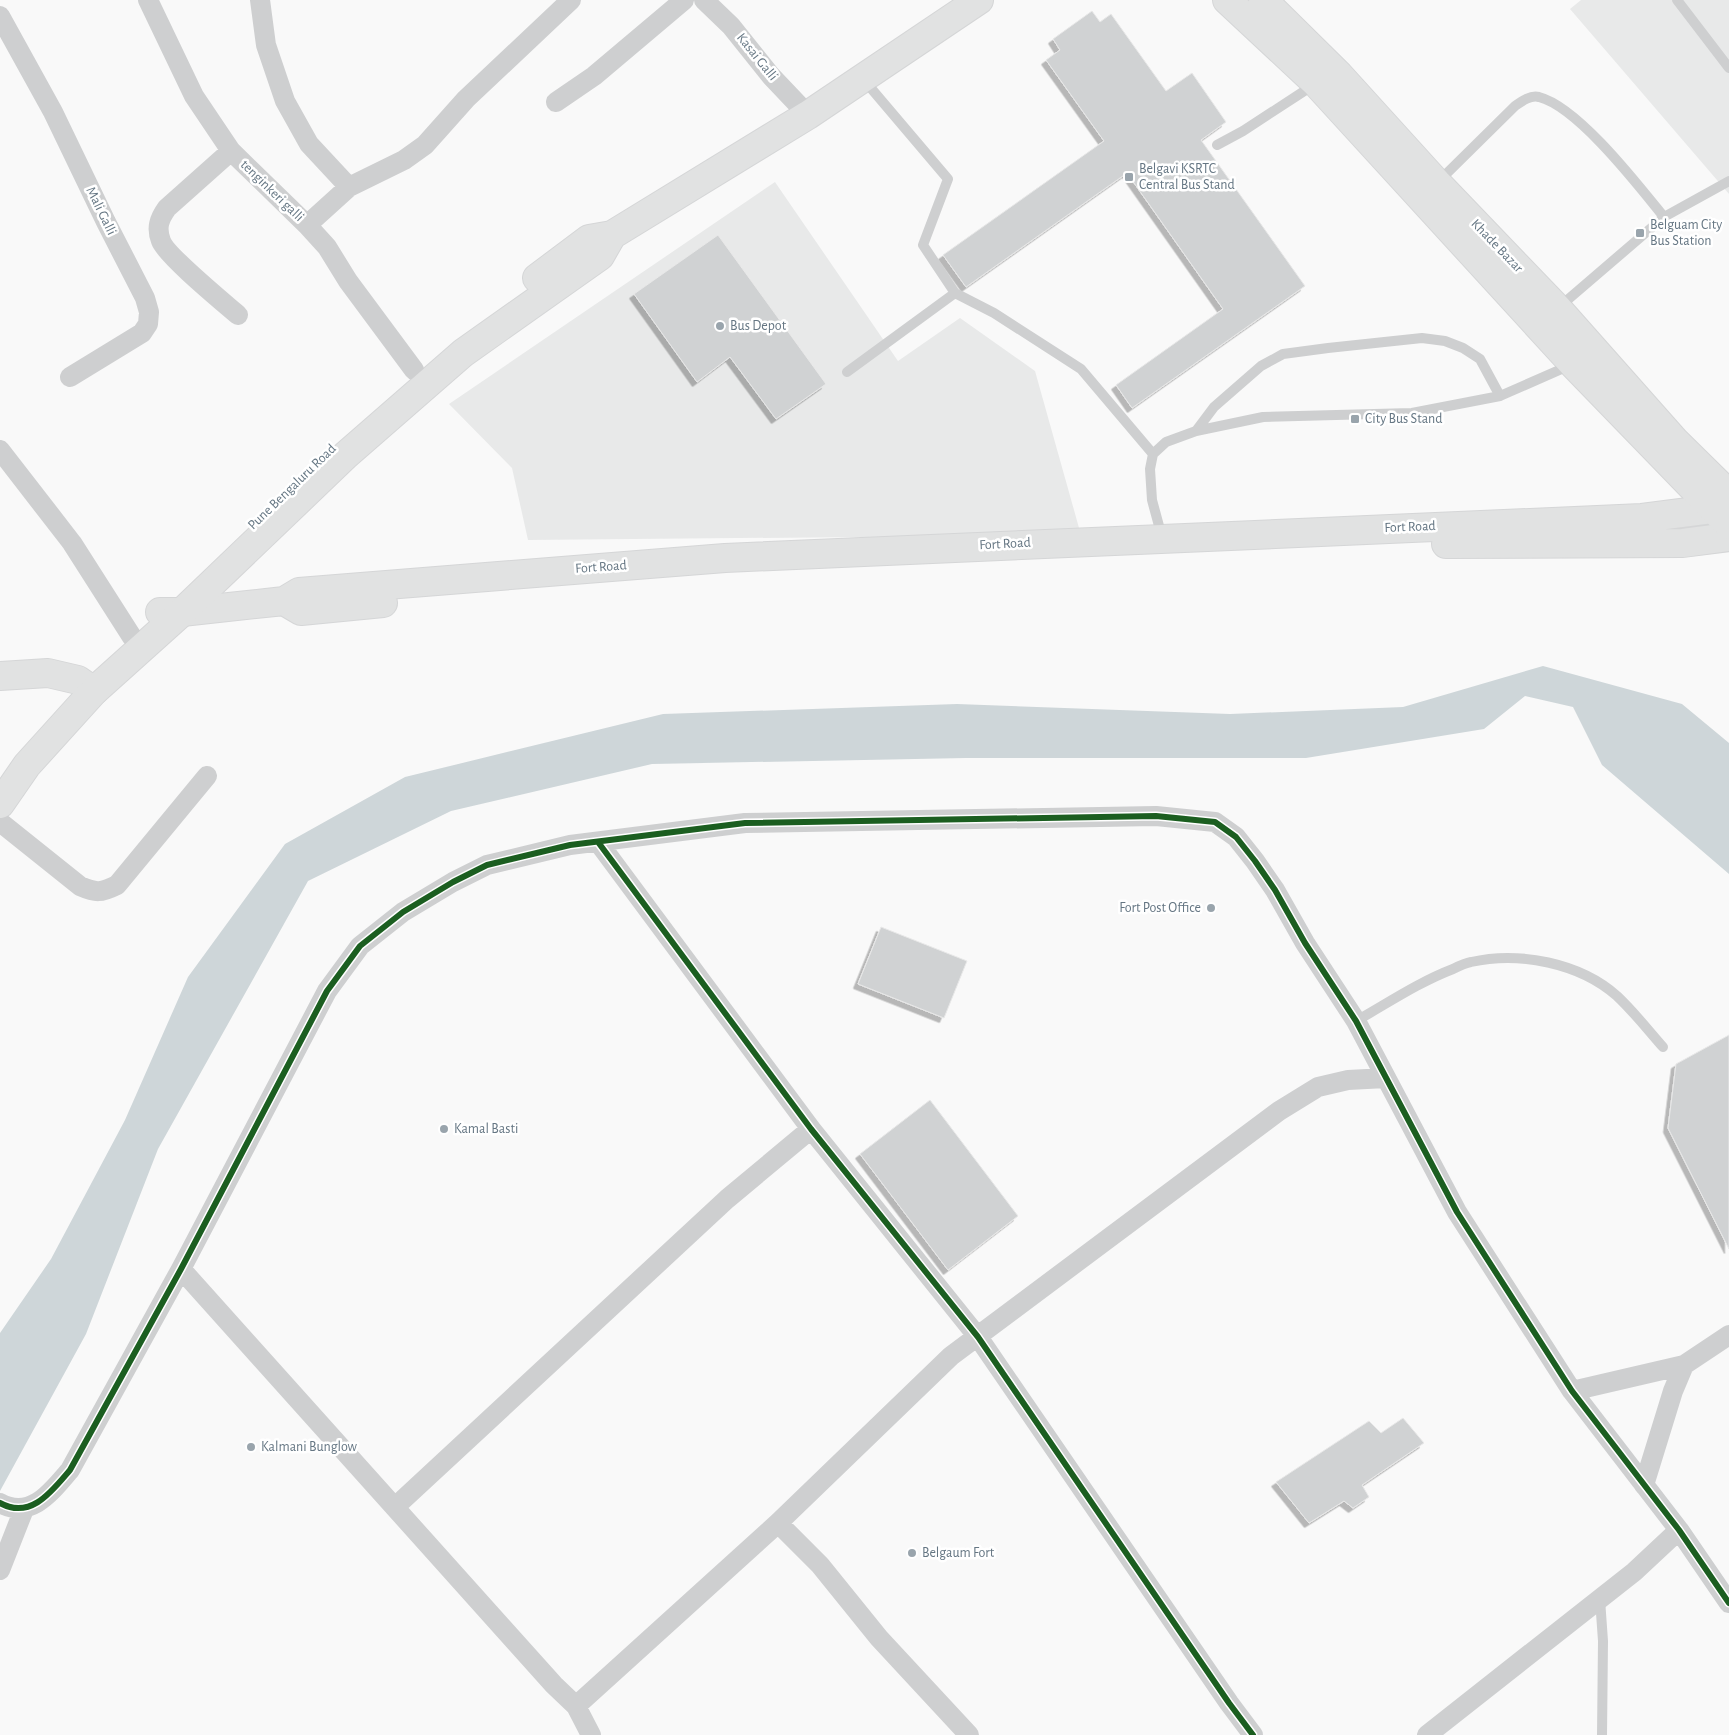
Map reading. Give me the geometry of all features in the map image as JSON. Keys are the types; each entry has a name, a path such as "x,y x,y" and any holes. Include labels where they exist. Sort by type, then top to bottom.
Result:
{"main road":[{"path":"0,804 86,686 463,353 600,256 612,235 808,115 979,0"},
{"path":"1227,0 1316,83 1574,364 1725,508"},
{"name":"Khade Bazar","path":"1263,0 1340,75 1437,183 1558,308 1675,441 1725,508"},
{"name":"Pune Bengaluru Road","path":"0,774 132,637 171,612 190,586 414,370 589,239 612,235"},
{"name":"Fort Road","path":"171,612 284,601 301,611 650,576 1164,544 1642,518 1725,508"},
{"name":"Fort Road","path":"1164,544 1683,544 1729,537"},
{"path":"0,676 48,673 86,686"}],"street":[{"name":"tenginkeri galli","path":"148,0 194,96 231,151 307,225 326,247 348,281 414,370"},
{"path":"260,0 266,45 285,102 309,144 349,187"},
{"path":"307,225 349,187 404,160 424,145 466,99 571,0"},
{"path":"556,102 594,76 684,0"},
{"name":"Kasai Galli","path":"704,0 732,26 771,76 808,115"},
{"name":"Mali Galli","path":"0,16 53,112 145,298 149,312 148,324 142,332 70,377"},
{"path":"231,151 167,208 160,219 158,231 162,244 172,255 238,315"},
{"path":"0,450 72,543 132,637"},
{"path":"0,822 80,886 93,891 105,891 117,884 207,776"},
{"path":"0,1503 4,1506 24,1509 48,1496 70,1470 181,1269 327,991 360,946 403,912 453,882 487,865 570,845 745,823 1156,816 1214,822 1236,837 1255,862 1275,890 1304,943 1356,1021 1458,1212 1572,1391 1680,1530 1729,1603"},
{"path":"598,842 811,1129 978,1337 1218,1687 1253,1735"},
{"path":"576,1706 778,1522 951,1356 1279,1110 1318,1087 1348,1080 1386,1078"},
{"path":"395,1507 727,1199 811,1129"},
{"path":"181,1269 554,1685 576,1706 591,1735"},
{"path":"1572,1391 1684,1364 1729,1335"},
{"path":"1644,1485 1673,1391 1684,1364"},
{"path":"0,1570 24,1509"},
{"path":"778,1522 820,1565 879,1638 969,1735"},
{"path":"1426,1735 1634,1572 1680,1530"}],"lane":[{"path":"1677,0 1729,68"},
{"path":"863,79 948,179 923,245 955,293 994,313 1082,369 1153,454"},
{"path":"1217,145 1243,131 1316,83"},
{"path":"1437,183 1515,106 1525,99 1538,97 1554,104 1574,118 1606,149 1664,216"},
{"path":"1558,308 1664,216 1729,181"},
{"path":"847,372 955,293"},
{"path":"1196,430 1214,407 1261,366 1283,354 1347,346 1422,338 1445,341 1463,348 1480,358 1500,396"},
{"path":"1164,544 1152,500 1150,469 1153,454 1166,442 1196,430 1263,417 1412,414 1500,396 1574,364"},
{"path":"1356,1021 1436,975 1470,962 1516,957 1553,962 1588,976 1616,995 1636,1015 1663,1048"},
{"path":"1600,1598 1603,1641 1602,1735"}],"shaded area":[{"path":"1581,0 1729,0 1729,194 1570,9"},
{"path":"775,182 898,361 960,318 1035,371 1081,535 528,540 512,468 449,404"},
{"path":"1543,666 1682,704 1729,743 1729,874 1602,765 1573,707 1525,696 1484,729 1306,758 966,758 652,764 451,811 308,881 158,1149 86,1334 0,1491 0,1333 51,1259 125,1120 188,977 285,844 405,777 663,714 957,704 1230,714 1403,707"}],"building":[{"path":"1092,11 1100,22 1111,14 1166,91 1192,73 1226,122 1201,140 1305,286 1132,408 1116,385 1223,309 1127,173 966,287 943,255 1104,141 1046,60 1060,50 1053,39"},
{"name":"Bus Depot","path":"718,235 826,384 776,419 730,357 697,382 634,294"},
{"path":"881,927 967,961 944,1018 858,984"},
{"path":"1729,1035 1729,1249 1668,1128 1676,1064"},
{"path":"930,1100 1018,1216 948,1270 860,1154"},
{"path":"1403,1418 1424,1443 1362,1485 1369,1497 1353,1508 1344,1501 1309,1523 1276,1482 1369,1421 1381,1433"}],"cycle path":[{"path":"0,1503 21,1508 31,1506 48,1494 70,1470 181,1269 327,991 360,946 403,912 453,882 487,865 570,845 745,823 1156,816 1215,822 1236,837 1255,861 1356,1021 1457,1212 1572,1391 1679,1530 1729,1603"},
{"path":"598,842 811,1129 978,1337 1229,1703 1253,1735"}],"place":[{"name":"Belgavi KSRTC Central Bus Stand","path":"1129,177"},
{"name":"Belguam City Bus Station","path":"1640,233"},
{"name":"Bus Depot","path":"720,326"},
{"name":"City Bus Stand","path":"1355,419"},
{"name":"Fort Post Office","path":"1211,908"},
{"name":"Kamal Basti","path":"444,1129"},
{"name":"Kalmani Bunglow","path":"251,1447"},
{"name":"Belgaum Fort","path":"912,1553"}]}
